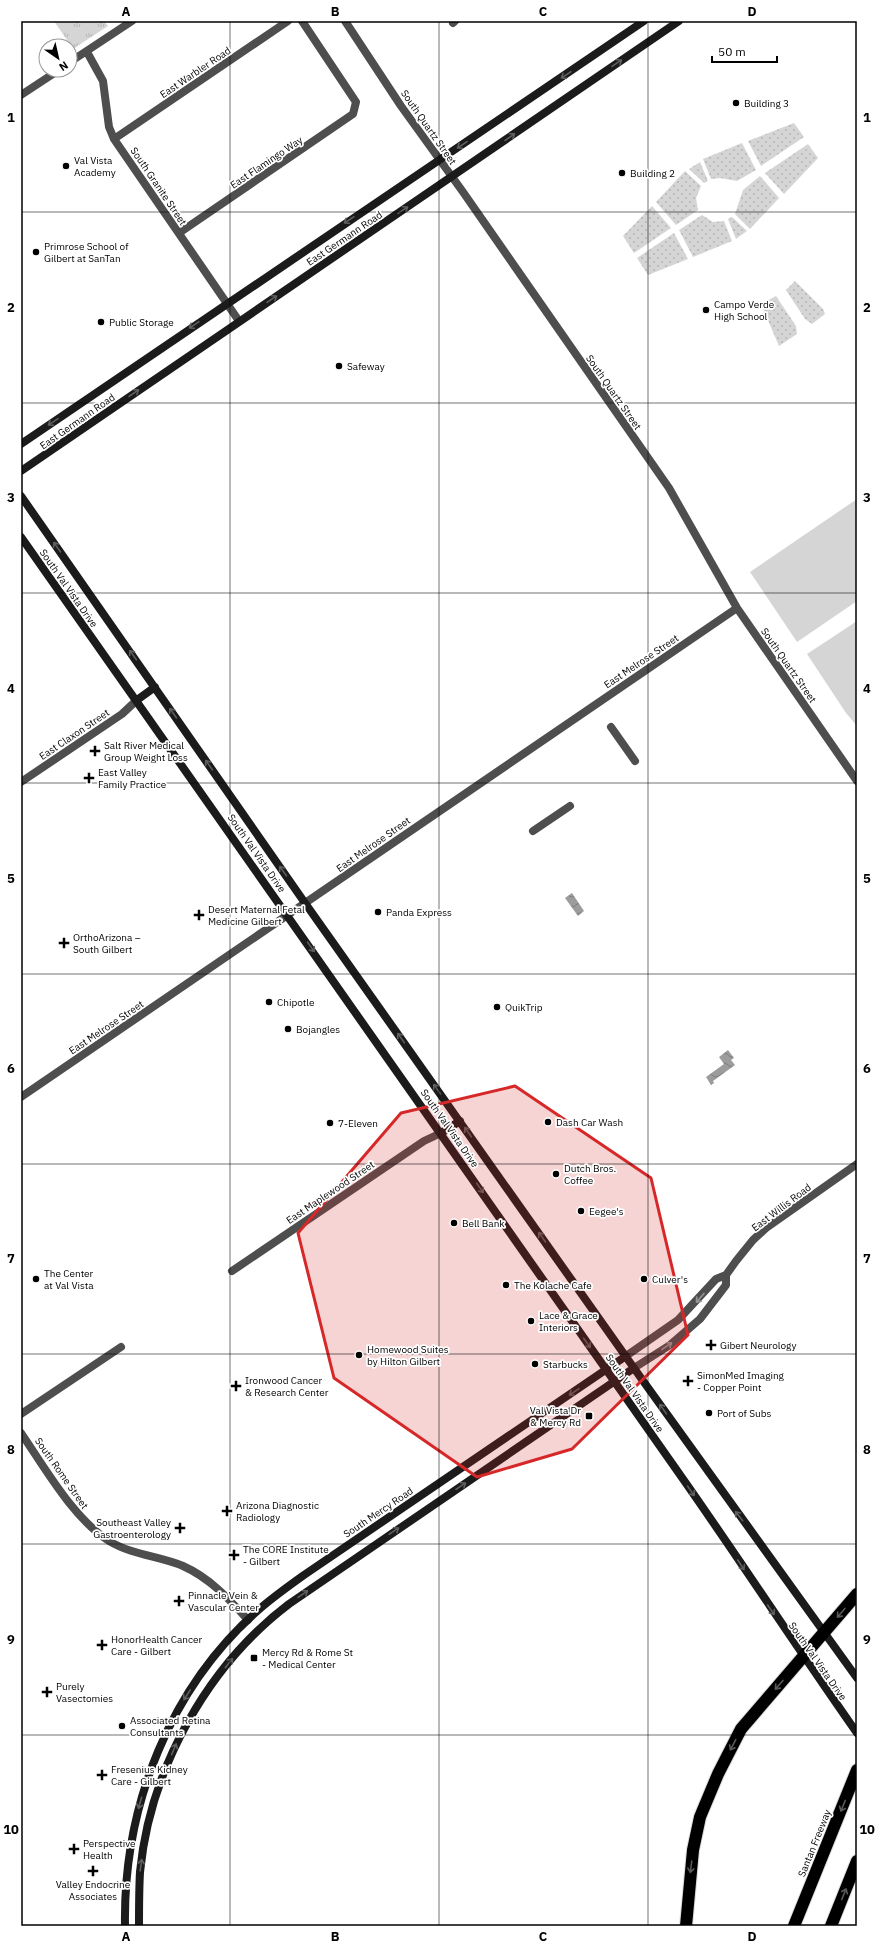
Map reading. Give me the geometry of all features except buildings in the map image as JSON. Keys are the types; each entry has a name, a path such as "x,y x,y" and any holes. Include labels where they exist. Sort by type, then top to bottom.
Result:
{"highway":[{"path":"686,1926 693,1850 700,1816 718,1774 741,1730 804,1658 857,1594"},
{"name":"Santan Freeway","path":"794,1926 857,1770"},
{"path":"831,1926 857,1861"}],"main road":[{"name":"East Germann Road","path":"21,444 226,303 644,21"},
{"name":"East Germann Road","path":"21,471 679,21"},
{"name":"South Val Vista Drive","path":"21,496 305,903 460,1120 732,1507 777,1566 855,1676"},
{"name":"South Val Vista Drive","path":"21,537 709,1516 804,1658 857,1733"},
{"path":"137,700 155,687"},
{"path":"441,1133 460,1120"},
{"name":"South Mercy Road","path":"125,1926 125,1887 131,1841 144,1788 158,1749 175,1715 214,1657 263,1606 304,1575 626,1356"},
{"path":"139,1926 140,1871 148,1825 169,1762 188,1721 227,1666 258,1629 289,1604 354,1558 634,1368"},
{"path":"248,1620 258,1629"}],"street":[{"path":"78,57 132,21"},
{"name":"East Warbler Road","path":"114,139 288,21"},
{"name":"East Flamingo Way","path":"179,233 353,114 356,102 302,21"},
{"name":"South Quartz Street","path":"345,21 401,106 669,488 737,608 857,781"},
{"name":"South Granite Street","path":"86,52 103,81 109,127 114,139 239,321"},
{"path":"21,94 46,78"},
{"name":"East Melrose Street","path":"21,1097 737,608"},
{"name":"East Claxon Street","path":"21,782 122,714 137,700"},
{"path":"611,727 635,761"},
{"path":"533,831 570,806"},
{"name":"East Maplewood Street","path":"232,1271 424,1141 441,1133"},
{"name":"East Willis Road","path":"626,1356 678,1320 716,1279 726,1275 744,1250 766,1228 857,1164"},
{"name":"East Willis Road","path":"634,1368 670,1345 700,1319 726,1285 726,1275"},
{"path":"21,1414 121,1347"},
{"name":"South Rome Street","path":"21,1433 76,1512 101,1535 131,1552 182,1566 201,1576 211,1582 248,1620"}],"highlighted area":[{"path":"515,1086 651,1178 688,1335 572,1449 477,1477 334,1378 298,1233 401,1113"}],"green space":[{"path":"54,21 104,21 108,26 78,46 78,38 66,38"},
{"path":"794,123 804,137 761,166 748,141"},
{"path":"742,143 756,170 737,181 720,178 711,179 703,159"},
{"path":"808,144 818,158 784,194 765,173"},
{"path":"700,162 708,181 704,183 689,169"},
{"path":"685,171 701,186 696,198 698,210 676,225 656,202"},
{"path":"760,176 779,198 750,229 735,214 743,190"},
{"path":"652,206 671,228 634,253 623,236"},
{"path":"702,215 713,222 724,221 732,241 693,257 679,230"},
{"path":"732,217 747,231 736,239 728,219"},
{"path":"674,233 688,259 648,275 637,258"},
{"path":"795,281 823,309 825,314 812,324 805,319 786,290"},
{"path":"776,296 796,326 797,334 779,346 761,304"},
{"path":"857,499 857,601 797,642 750,572"},
{"path":"857,621 857,726 846,713 807,654"}],"water":[{"path":"572,893 584,911 578,916 565,898"},
{"path":"728,1050 734,1058 731,1060 735,1065 713,1081 714,1083 711,1085 706,1077 724,1064 719,1057"}],"place":[{"name":"Building 3","path":"736,103"},
{"name":"Val Vista Academy","path":"66,166"},
{"name":"Building 2","path":"622,173"},
{"name":"Primrose School of Gilbert at SanTan","path":"36,252"},
{"name":"Campo Verde High School","path":"706,310"},
{"name":"Public Storage","path":"101,322"},
{"name":"Safeway","path":"339,366"},
{"name":"Salt River Medical Group Weight Loss","path":"95,751"},
{"name":"East Valley Family Practice","path":"89,778"},
{"name":"Panda Express","path":"378,912"},
{"name":"Desert Maternal Fetal Medicine Gilbert","path":"199,915"},
{"name":"OrthoArizona – South Gilbert","path":"64,943"},
{"name":"Chipotle","path":"269,1002"},
{"name":"QuikTrip","path":"497,1007"},
{"name":"Bojangles","path":"288,1029"},
{"name":"Dash Car Wash","path":"548,1122"},
{"name":"7-Eleven","path":"330,1123"},
{"name":"Dutch Bros. Coffee","path":"556,1174"},
{"name":"Eegee's","path":"581,1211"},
{"name":"Bell Bank","path":"454,1223"},
{"name":"The Center at Val Vista","path":"36,1279"},
{"name":"Culver's","path":"644,1279"},
{"name":"The Kolache Cafe","path":"506,1285"},
{"name":"Lace & Grace Interiors","path":"531,1321"},
{"name":"Gibert Neurology","path":"711,1345"},
{"name":"Homewood Suites by Hilton Gilbert","path":"359,1355"},
{"name":"Starbucks","path":"535,1364"},
{"name":"SimonMed Imaging - Copper Point","path":"688,1381"},
{"name":"Ironwood Cancer & Research Center","path":"236,1386"},
{"name":"Port of Subs","path":"709,1413"},
{"name":"Val Vista Dr & Mercy Rd","path":"589,1416"},
{"name":"Arizona Diagnostic Radiology","path":"227,1511"},
{"name":"Southeast Valley Gastroenterology","path":"180,1528"},
{"name":"The CORE Institute - Gilbert","path":"234,1555"},
{"name":"Pinnacle Vein & Vascular Center","path":"179,1601"},
{"name":"HonorHealth Cancer Care - Gilbert","path":"102,1645"},
{"name":"Mercy Rd & Rome St - Medical Center","path":"254,1658"},
{"name":"Purely Vasectomies","path":"47,1692"},
{"name":"Associated Retina Consultants","path":"122,1726"},
{"name":"Fresenius Kidney Care - Gilbert","path":"102,1775"},
{"name":"Perspective Health","path":"74,1849"},
{"name":"Valley Endocrine Associates","path":"93,1871"}]}
